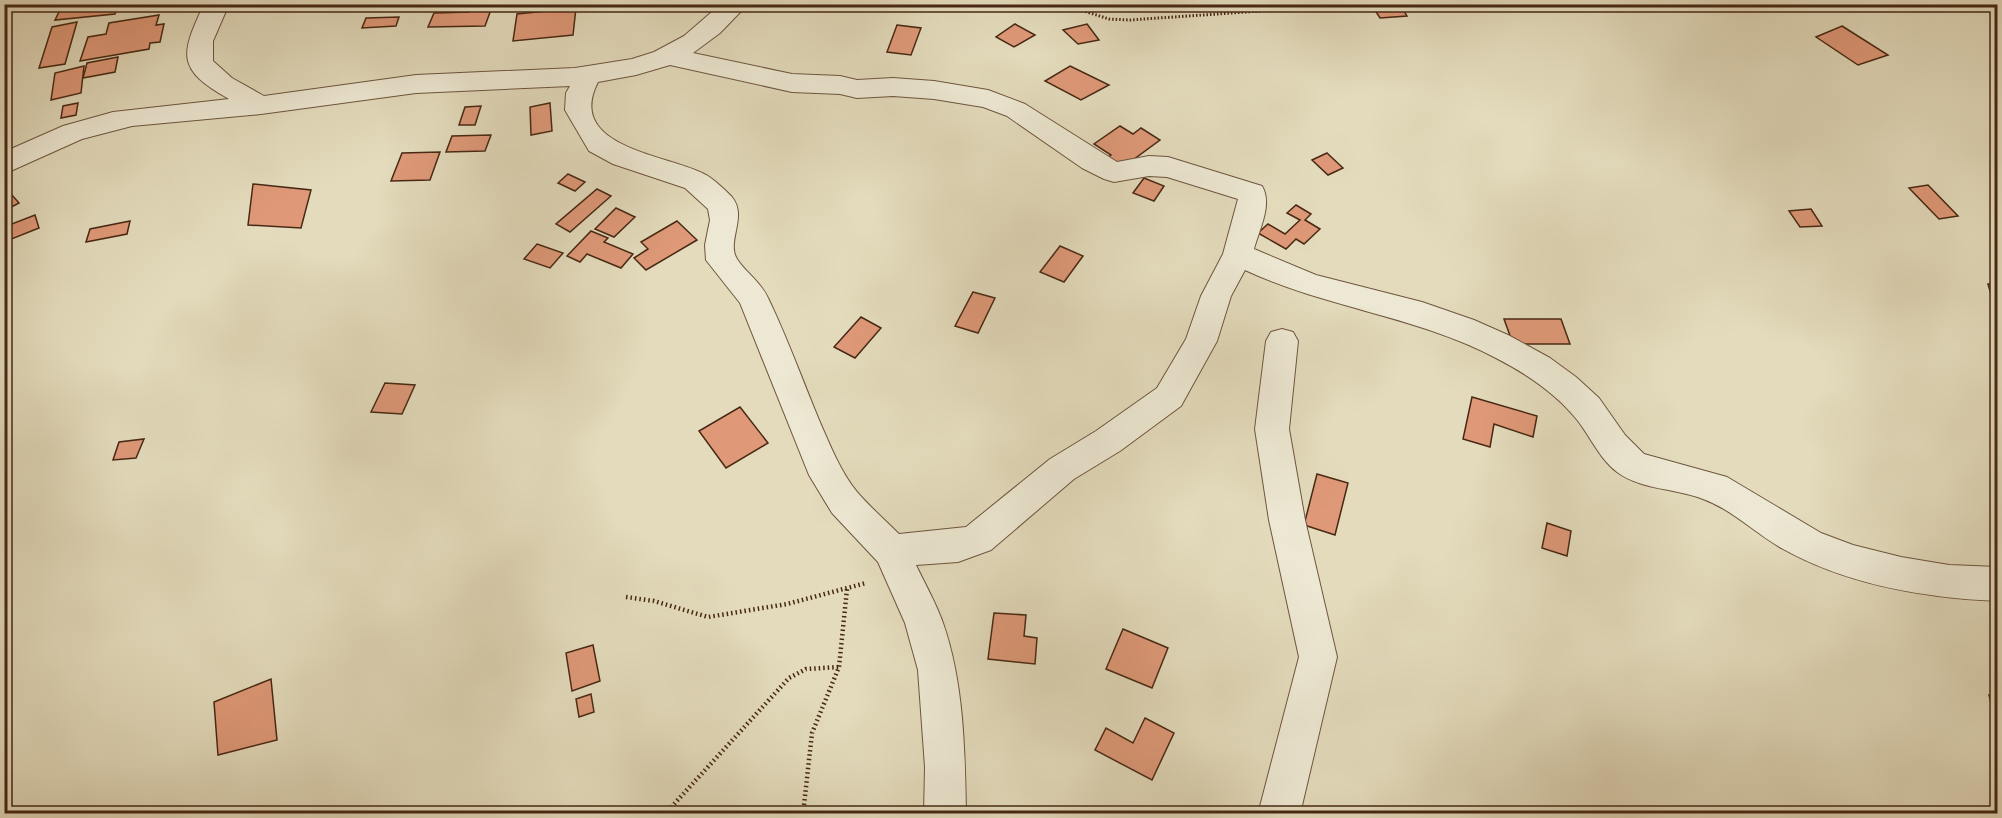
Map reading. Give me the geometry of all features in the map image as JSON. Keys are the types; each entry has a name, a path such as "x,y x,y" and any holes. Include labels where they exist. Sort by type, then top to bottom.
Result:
{"street":[{"path":"217,4 198,49 199,59 214,78 261,105"},
{"path":"4,164 60,138 99,124 423,84 589,74 630,69 668,56 685,47 719,22 736,4"},
{"path":"668,56 792,83 840,85 857,89 893,87 934,90 997,101 1114,172 1149,166 1168,167 1249,191 1253,198 1238,254 1216,296 1201,341 1169,397 1108,441 1062,469 978,539 896,562"},
{"path":"589,74 579,93 578,110 583,122 599,144 623,157 694,181 722,205 725,220 720,245 721,260 753,298 821,465 844,502 896,562 924,623 937,670 945,767 945,813"},
{"path":"1238,254 1317,286 1445,321 1484,337 1563,385 1586,406 1620,453 1632,464 1688,478 1716,488 1740,500 1807,544 1887,570 1918,577 1955,584 1998,584"},
{"path":"1279,813 1318,657 1287,520 1272,429 1282,340"}],"path":[{"path":"4,19 15,4"},
{"path":"1062,4 1109,19 1130,20 1262,11 1286,4"},
{"path":"626,597 654,600 708,617 787,604 847,589 896,562"},
{"path":"803,813 812,733 839,667 847,589"},
{"path":"665,813 789,678 806,669 839,667"}],"building":[{"path":"119,4 115,14 55,20 60,10"},
{"path":"472,4 493,4 485,26 428,27 434,13 469,12"},
{"path":"1371,4 1400,4 1407,16 1380,18"},
{"path":"576,8 573,35 513,41 517,14"},
{"path":"159,15 156,25 164,24 160,42 150,43 149,49 80,61 88,37 106,34 109,23"},
{"path":"399,17 396,26 362,28 366,18"},
{"path":"77,22 65,64 39,68 52,27"},
{"path":"1015,24 1035,35 1014,47 996,37"},
{"path":"1087,24 1099,40 1078,44 1063,30"},
{"path":"897,25 921,28 911,55 887,52"},
{"path":"1842,26 1888,55 1858,65 1816,37"},
{"path":"118,57 115,72 83,78 87,63"},
{"path":"84,66 81,93 51,100 55,73"},
{"path":"1070,66 1109,85 1081,100 1045,81"},
{"path":"78,103 76,115 61,118 63,106"},
{"path":"550,103 552,131 531,135 530,107"},
{"path":"481,106 475,125 459,125 465,107"},
{"path":"1120,126 1133,134 1141,128 1160,140 1119,170 1104,160 1111,155 1094,144"},
{"path":"491,135 485,151 446,152 452,136"},
{"path":"440,152 430,180 391,181 402,153"},
{"path":"1327,153 1343,168 1328,175 1312,160"},
{"path":"568,174 585,182 575,191 558,183"},
{"path":"1144,178 1164,186 1154,201 1133,193"},
{"path":"253,184 311,190 301,228 248,225"},
{"path":"1928,185 1958,216 1939,219 1909,188"},
{"path":"4,186 19,203 4,211"},
{"path":"597,189 611,196 570,232 556,224"},
{"path":"1296,205 1311,214 1305,220 1320,229 1304,244 1296,239 1286,249 1258,233 1268,224 1285,234 1300,220 1287,213"},
{"path":"616,208 635,217 614,237 595,229"},
{"path":"1811,209 1822,226 1800,227 1789,211"},
{"path":"35,215 39,228 4,242 4,227"},
{"path":"130,221 127,234 86,242 90,229"},
{"path":"677,221 697,240 646,270 634,258 648,249 641,242"},
{"path":"591,231 608,238 604,242 633,254 621,268 587,254 580,262 567,256"},
{"path":"537,244 563,253 550,268 524,259"},
{"path":"1060,246 1083,256 1064,282 1040,272"},
{"path":"1988,284 1998,285 1998,318"},
{"path":"973,292 995,298 978,333 955,326"},
{"path":"861,317 881,328 855,358 834,347"},
{"path":"1504,319 1561,319 1570,344 1513,344"},
{"path":"385,383 415,385 402,414 371,412"},
{"path":"1472,397 1537,416 1533,437 1494,424 1490,447 1463,439"},
{"path":"740,407 768,443 726,468 699,431"},
{"path":"144,439 136,458 113,460 119,442"},
{"path":"1317,474 1348,483 1335,535 1304,525"},
{"path":"1547,523 1571,531 1567,556 1542,548"},
{"path":"994,613 1026,615 1024,636 1037,638 1035,664 988,659"},
{"path":"1123,629 1168,648 1152,688 1106,669"},
{"path":"593,645 600,681 572,691 566,653"},
{"path":"271,679 277,740 218,755 214,702"},
{"path":"591,694 594,712 579,717 576,699"},
{"path":"1989,695 1998,697 1998,732"},
{"path":"1145,718 1174,733 1152,780 1095,750 1106,728 1133,743"}]}
